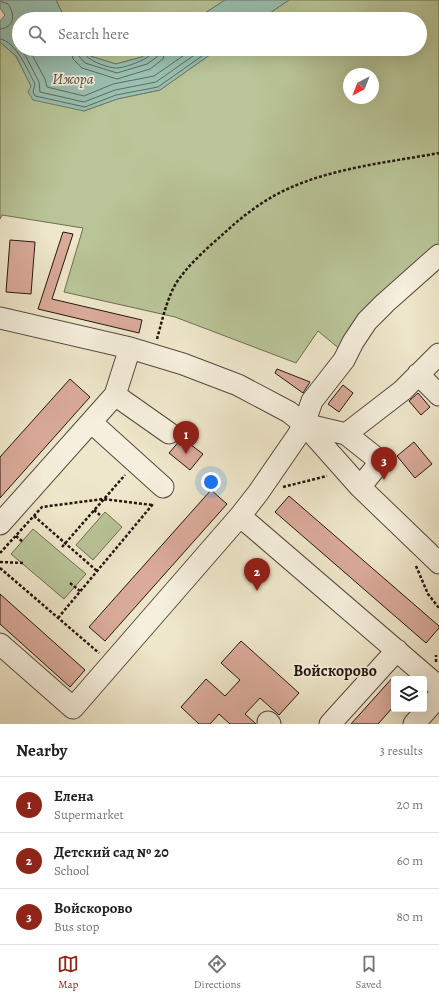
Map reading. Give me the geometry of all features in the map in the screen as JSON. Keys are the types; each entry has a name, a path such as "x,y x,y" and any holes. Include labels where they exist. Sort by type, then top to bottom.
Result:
{"street":[{"path":"0,644 72,708 240,516 258,493 298,435 304,424 312,401 344,360 353,342 367,321 439,255"},
{"path":"0,318 130,348 183,364 238,385 289,412 304,424 360,487 439,563"},
{"path":"8,530 91,422 115,395 130,348"},
{"path":"346,434 403,390 439,354"},
{"path":"418,374 439,395"},
{"path":"115,395 169,433"},
{"path":"91,422 163,487"},
{"path":"304,424 346,434 375,457 377,465 360,487"},
{"path":"240,516 439,687"},
{"path":"330,724 397,650"},
{"path":"414,724 439,696"}],"path":[{"path":"152,355 165,308 176,284 202,252 234,224 271,197 296,185 336,173 412,157 439,153"},
{"path":"62,547 136,462"},
{"path":"258,493 329,476"},
{"path":"58,618 162,493 163,487"},
{"path":"0,553 8,530 34,516 42,506 103,499 152,505"},
{"path":"94,510 100,515"},
{"path":"34,516 97,571"},
{"path":"8,530 23,542"},
{"path":"0,562 24,563"},
{"path":"415,563 428,594 439,608"},
{"path":"0,568 111,663"},
{"path":"70,583 80,591"}],"shaded area":[{"path":"56,0 225,0 207,12 62,12"},
{"path":"289,0 439,0 439,246 341,350 318,331 296,363 175,317 64,292 83,228 2,215 0,219 0,42 12,52 12,56 16,56 31,86 84,111 117,99 160,90 208,56 427,56 427,12 271,12"},
{"path":"90,56 143,56 142,57 116,64"},
{"path":"105,512 122,527 93,560 76,545"},
{"path":"33,529 86,574 64,599 11,554"}],"water":[{"name":"Ижора","path":"0,0 56,0 62,12 12,12 12,52 0,42 0,21 5,15 0,8"},
{"path":"225,0 289,0 271,12 207,12"},
{"name":"Ижора","path":"16,56 90,56 116,64 143,56 208,56 160,90 117,99 84,111 33,100 28,92 31,86"}],"building":[{"path":"63,232 73,234 52,299 142,320 139,333 38,309"},
{"path":"10,240 35,242 31,294 6,292"},
{"path":"277,369 310,382 303,393 275,373"},
{"path":"70,379 90,397 0,498 0,457"},
{"path":"343,385 353,393 339,412 328,404"},
{"path":"418,393 430,407 421,415 409,401"},
{"path":"182,438 203,454 190,470 169,453"},
{"path":"414,442 432,464 415,478 397,456"},
{"path":"211,490 227,504 105,641 89,627"},
{"path":"289,496 439,626 439,628 426,643 275,512"},
{"path":"0,594 85,670 70,687 0,624"},
{"path":"241,641 299,693 279,715 260,698 245,714 256,724 230,724 219,714 210,724 199,724 181,707 206,679 225,696 240,680 221,663"},
{"path":"391,679 391,709 378,724 351,724"}],"place":[{"name":"Елена","path":"186,454"},
{"name":"Войскорово","path":"384,480"},
{"name":"Детский сад № 20","path":"257,591"}],"district":[{"name":"Войскорово","path":"335,670"}]}
